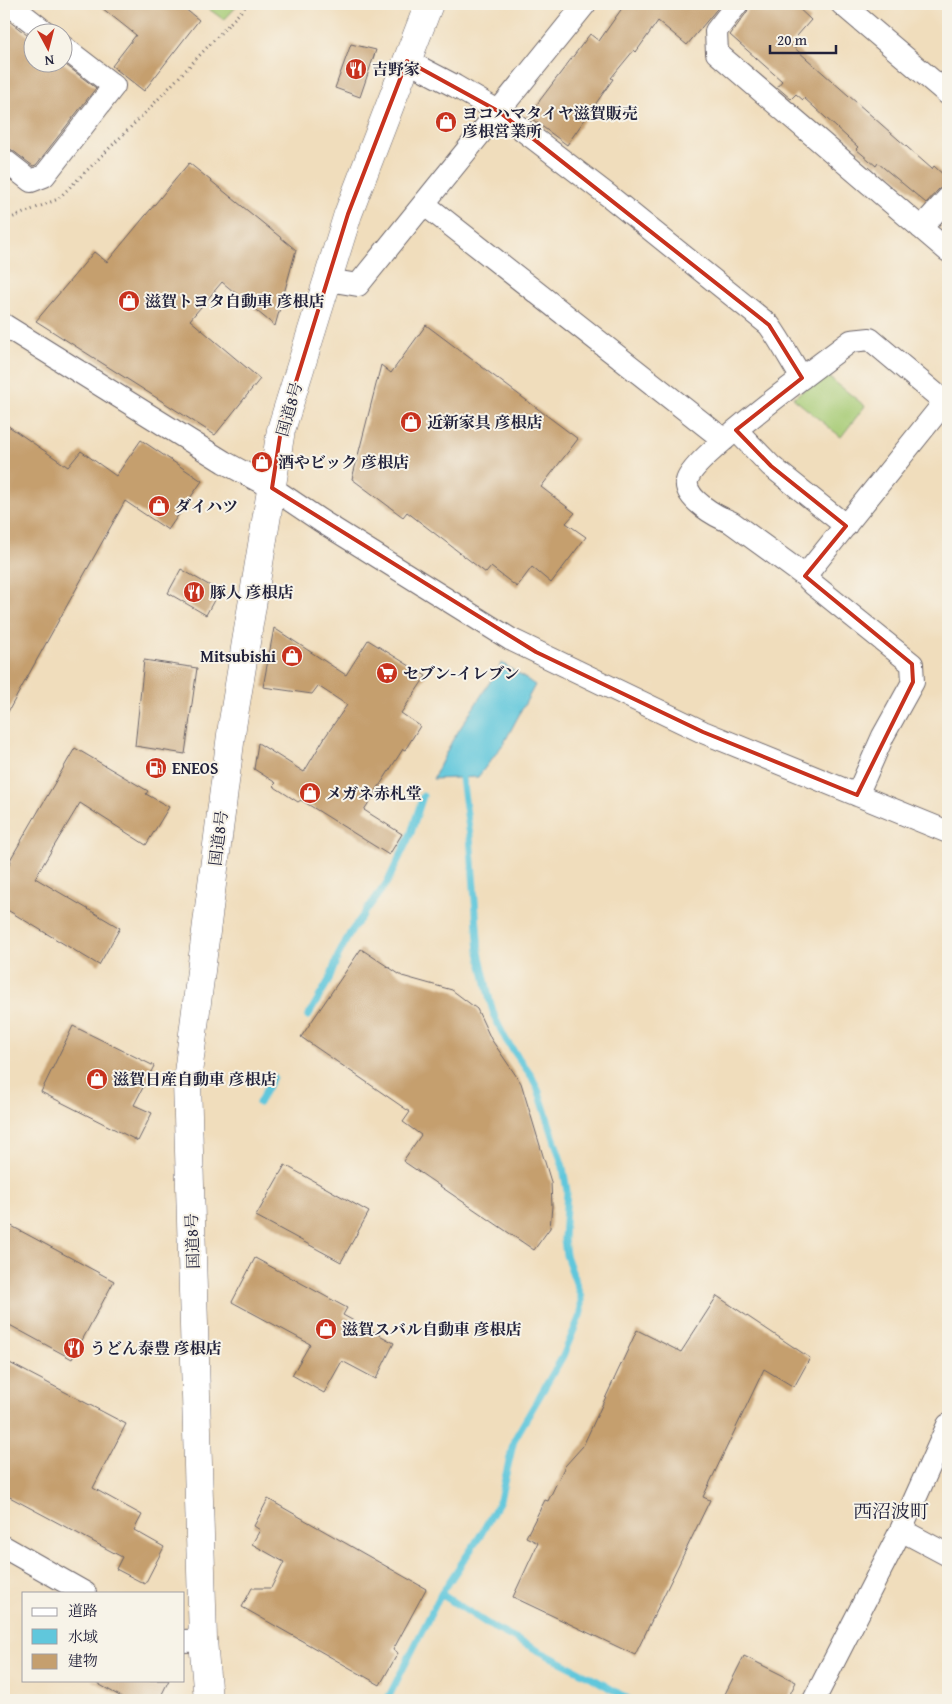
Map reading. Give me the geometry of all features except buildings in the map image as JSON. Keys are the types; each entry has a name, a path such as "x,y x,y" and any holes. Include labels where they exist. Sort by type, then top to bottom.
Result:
{"highway":[{"name":"国道8号","path":"208,1700 194,1640 188,1082 232,727 281,430 348,214 429,4"}],"street":[{"path":"9,4 32,22"},
{"path":"328,280 358,285 585,4"},
{"path":"737,4 716,31 718,53 948,251"},
{"path":"842,4 947,92"},
{"path":"4,160 31,181 44,176 114,86 72,54"},
{"path":"407,61 455,86 498,112 609,196 769,326 781,342 802,378"},
{"path":"921,228 948,198"},
{"path":"424,204 771,466 846,526"},
{"path":"4,324 224,462 272,488 321,521 510,639 703,732 948,832"},
{"path":"805,576 947,400 870,339 851,341 802,378 730,435 690,473 687,481 687,489 691,496 718,518 731,522 805,576 912,664 913,682 883,736 857,795"},
{"path":"814,1700 901,1530 948,1425"},
{"path":"901,1530 948,1555"},
{"path":"4,1547 83,1592"}],"path":[{"path":"4,221 58,199 147,111 248,4"}],"highlighted area":[{"path":"407,61 498,111 769,325 802,378 736,430 771,466 846,526 805,576 912,664 913,682 857,795 703,732 536,652 272,488 281,430 348,214"}],"green space":[{"path":"202,4 239,4 224,20"},
{"path":"825,374 865,406 841,437 793,398"}],"water":[{"path":"502,663 535,685 504,743 478,777 433,779 452,741"}],"waterway":[{"path":"387,1700 441,1594 480,1536 500,1500 514,1440 563,1356 581,1313 581,1297 566,1255 564,1239 567,1191 563,1167 539,1092 532,1077 506,1040 495,1018 479,952 470,836 462,778"},
{"path":"308,1016 329,980 338,956 350,933 388,881 411,833 423,796"},
{"path":"259,1103 273,1077"},
{"path":"441,1594 494,1628 594,1679 630,1700"}],"place":[{"name":"吉野家","path":"356,69"},
{"name":"ヨコハマタイヤ滋賀販売 彦根営業所","path":"446,122"},
{"name":"滋賀トヨタ自動車 彦根店","path":"129,301"},
{"name":"近新家具 彦根店","path":"411,422"},
{"name":"酒やビック 彦根店","path":"262,462"},
{"name":"ダイハツ","path":"159,506"},
{"name":"豚人 彦根店","path":"194,592"},
{"name":"Mitsubishi","path":"292,656"},
{"name":"セブン-イレブン","path":"387,673"},
{"name":"ENEOS","path":"156,768"},
{"name":"メガネ赤札堂","path":"310,793"},
{"name":"滋賀日産自動車 彦根店","path":"97,1079"},
{"name":"滋賀スバル自動車 彦根店","path":"326,1329"},
{"name":"うどん泰豊 彦根店","path":"74,1348"}],"district":[{"name":"西沼波町","path":"891,1511"}]}
